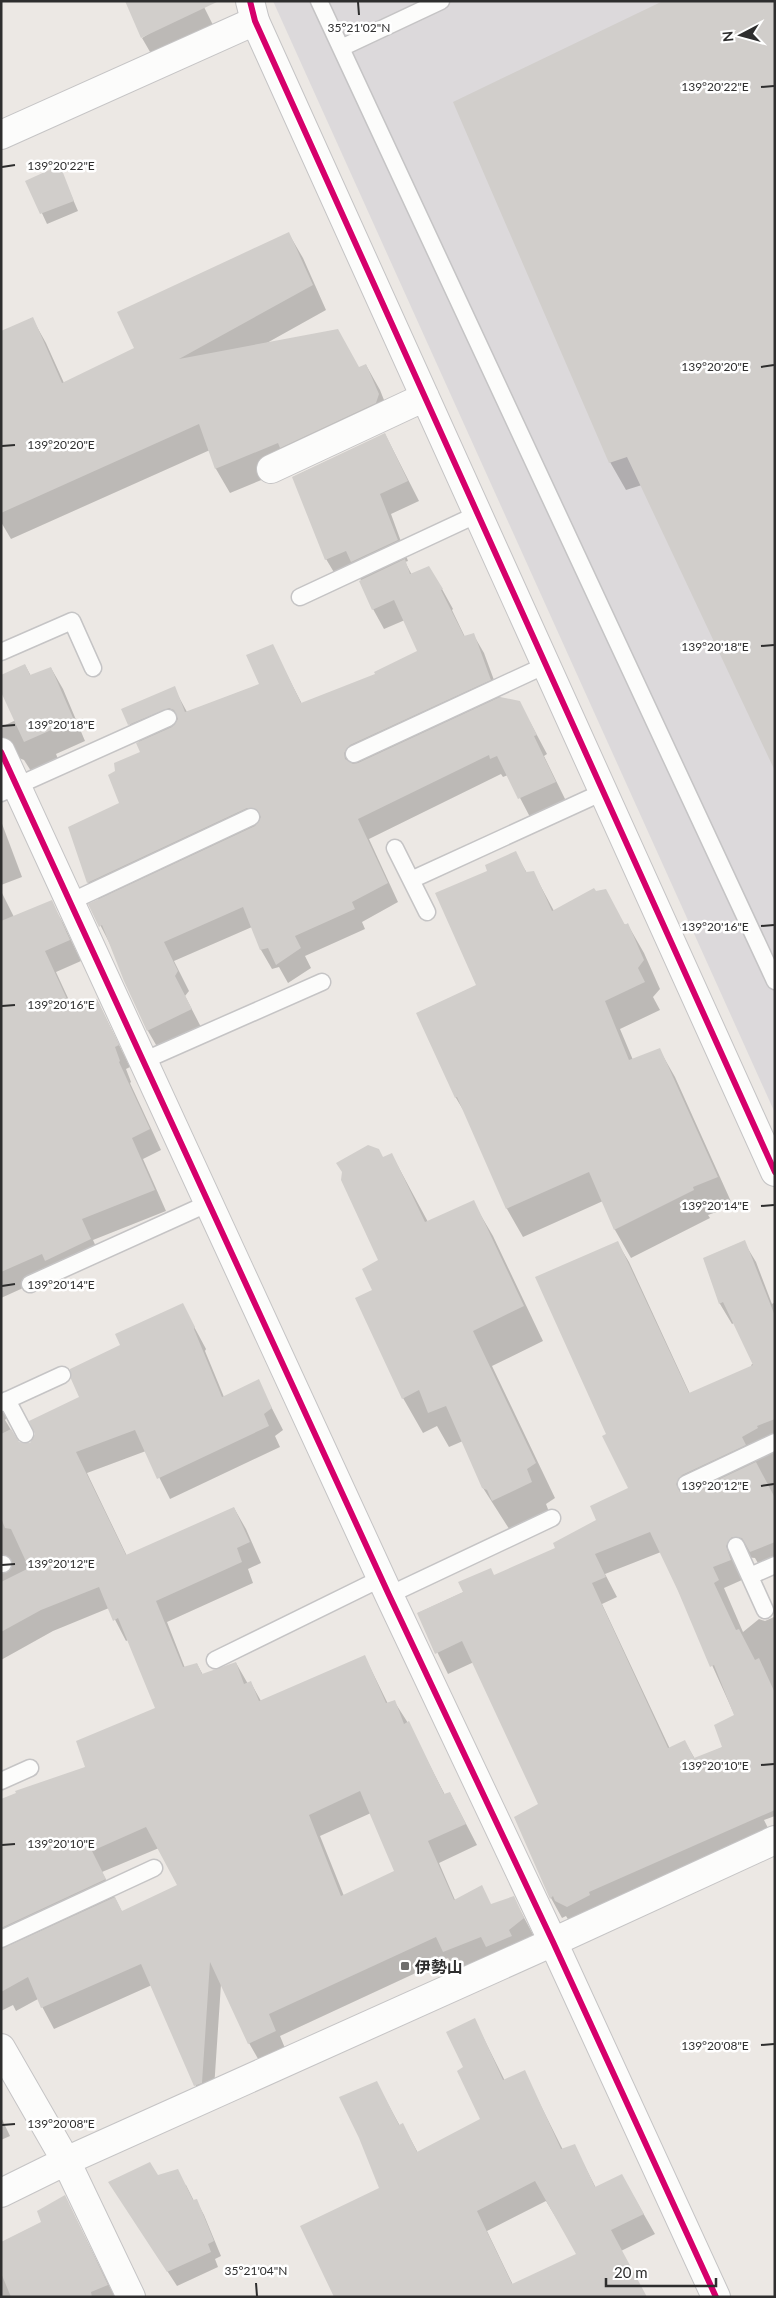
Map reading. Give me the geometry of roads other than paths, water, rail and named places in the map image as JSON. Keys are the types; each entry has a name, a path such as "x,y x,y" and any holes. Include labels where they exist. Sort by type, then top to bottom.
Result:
{"street":[{"path":"1,135 252,11 775,1172"},
{"path":"271,469 425,397"},
{"path":"1,752 9,790 70,902 716,2297"},
{"path":"1,2193 66,2161 775,1840"},
{"path":"1,2048 66,2161 131,2297"}],"lane":[{"path":"319,1 775,981"},
{"path":"341,48 441,1"},
{"path":"300,597 478,514"},
{"path":"1,652 72,621 92,668"},
{"path":"354,754 546,665"},
{"path":"9,790 168,718"},
{"path":"411,880 603,792"},
{"path":"70,902 252,818"},
{"path":"395,848 427,912"},
{"path":"143,1061 322,982"},
{"path":"30,1284 209,1203"},
{"path":"25,1434 4,1401 62,1375"},
{"path":"686,1484 775,1442"},
{"path":"215,1660 386,1586 552,1518"},
{"path":"736,1546 765,1610"},
{"path":"750,1576 775,1565"},
{"path":"1,1781 30,1768"},
{"path":"1,1939 154,1868"}],"place":[{"name":"伊勢山","path":"405,1966"}]}
